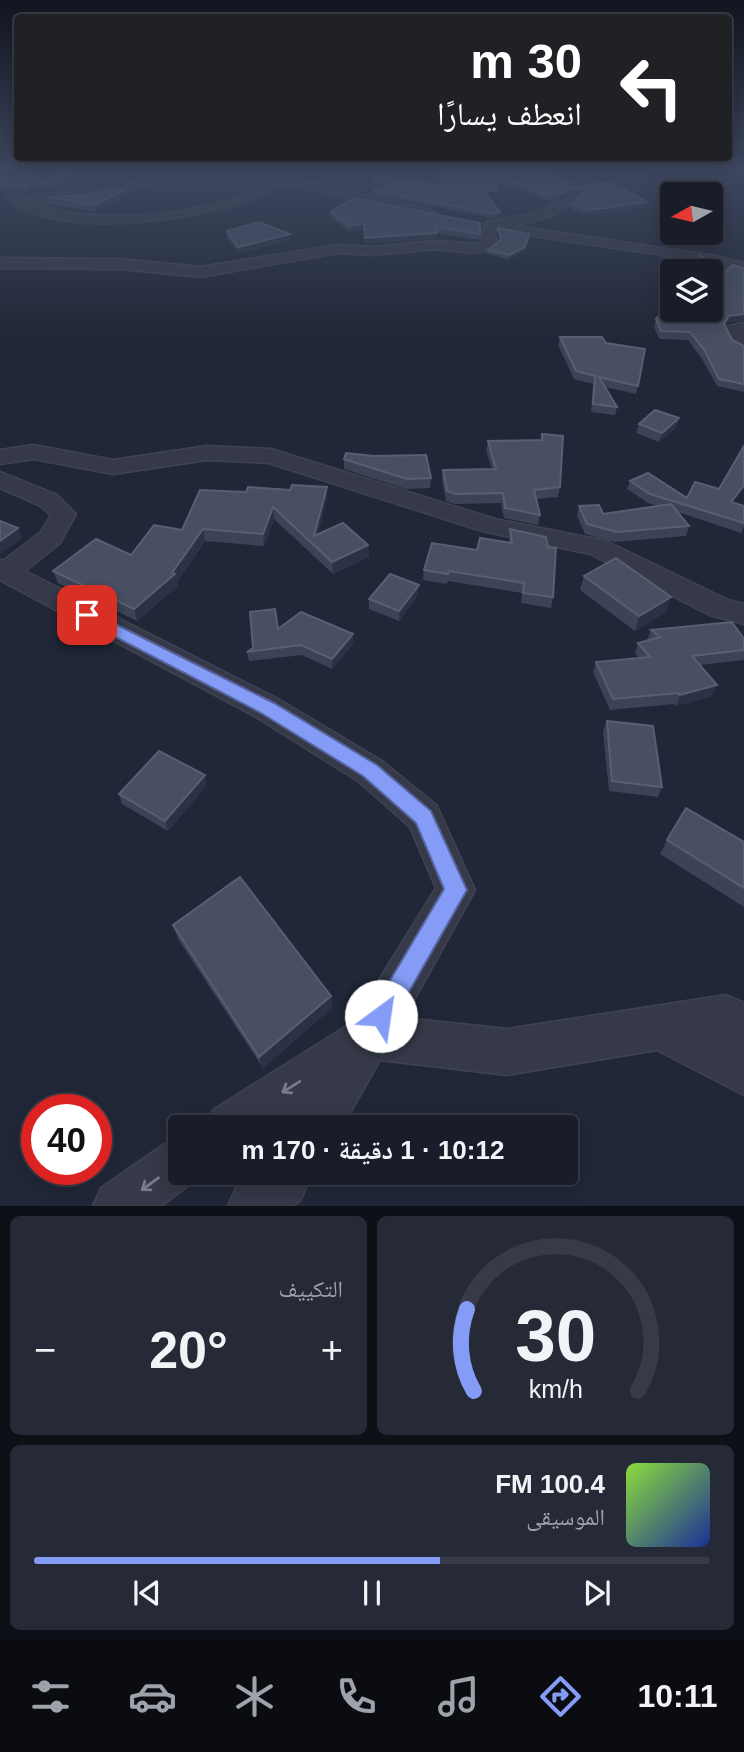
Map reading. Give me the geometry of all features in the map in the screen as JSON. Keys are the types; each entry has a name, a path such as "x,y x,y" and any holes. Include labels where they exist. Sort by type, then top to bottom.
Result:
{"street":[{"path":"0,263 86,262 200,272 238,268 337,249 373,251 435,245 484,248 491,243 486,226"},
{"path":"499,226 590,242 683,252 744,268"},
{"path":"86,262 106,279"},
{"path":"744,328 733,330 737,341 744,347"},
{"path":"0,457 34,452 113,467 207,453 271,456 491,526 597,547 720,608 744,614"},
{"path":"0,479 48,500 64,514 51,537 3,570 267,708 370,771 424,817 456,890 322,1115"},
{"path":"249,1115 369,1037 508,1052 726,1017 744,1025"},
{"path":"661,1028 744,1072"},
{"path":"119,1206 168,1171"},
{"path":"254,1206 280,1185"}],"building":[{"path":"244,226 270,226 290,234 238,247 227,231"},
{"path":"364,226 480,226 480,234 436,227 437,233 365,238"},
{"path":"498,228 529,234 525,247 509,255 488,250 501,240"},
{"path":"733,265 744,268 744,314 729,316 724,324 732,340 744,346 744,384 719,379 705,351 690,332 661,331 656,319 660,314 660,322 723,322 723,273"},
{"path":"560,337 602,337 606,343 645,349 638,386 599,377 617,407 593,404 595,376 576,371"},
{"path":"655,410 679,418 662,433 639,424"},
{"path":"542,434 563,436 560,487 534,490 540,515 505,508 503,493 456,494 447,491 443,470 496,469 488,441 542,440"},
{"path":"744,446 744,485 731,502 744,506 744,523 650,494 630,481 648,473 687,498 695,482 719,489"},
{"path":"346,453 374,456 426,455 431,478 407,479 344,459"},
{"path":"292,485 327,487 314,536 343,523 368,545 332,562 273,507 263,534 203,529 172,573 175,574 134,609 53,571 96,539 131,555 154,525 182,530 200,490 246,492 248,487 290,490"},
{"path":"671,504 689,526 617,532 587,524 579,506 599,505 603,514"},
{"path":"0,521 18,528 0,541"},
{"path":"510,529 546,537 548,547 556,548 553,597 523,593 524,583 449,571 448,574 424,570 432,543 477,550 480,538 512,543"},
{"path":"616,558 671,597 639,616 584,576"},
{"path":"390,574 419,585 399,611 369,599"},
{"path":"275,609 278,629 301,612 353,634 332,659 301,645 247,652 253,648 250,612"},
{"path":"732,622 744,639 744,650 692,656 717,685 680,695 678,693 613,699 596,662 650,657 638,643 660,637 651,630"},
{"path":"607,721 653,726 662,787 612,781"},
{"path":"159,751 205,775 165,821 119,794"},
{"path":"686,808 744,842 744,888 667,840"},
{"path":"240,877 331,996 259,1057 173,925"}],"route":[{"path":"87,615 267,708 370,771 424,817 456,890 381,1016"}]}
